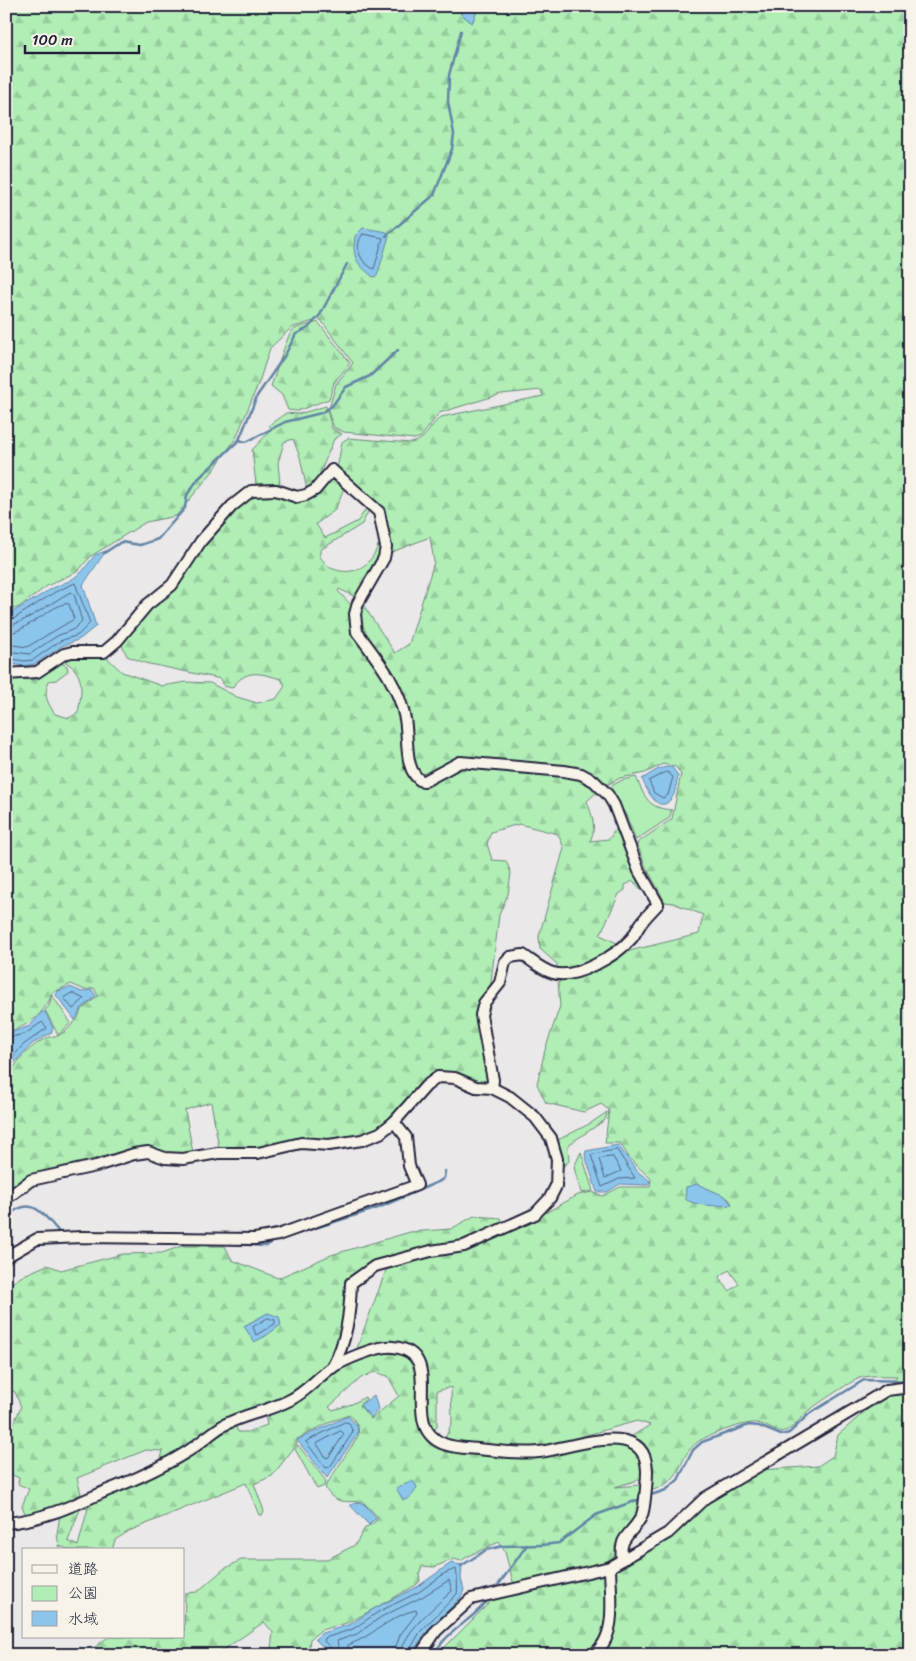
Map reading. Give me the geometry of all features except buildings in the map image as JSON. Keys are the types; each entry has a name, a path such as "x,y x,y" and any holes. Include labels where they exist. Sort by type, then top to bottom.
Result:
{"street":[{"path":"6,674 37,672 64,654 72,652 104,652 117,642 147,605 172,585 201,541 232,506 251,490 276,490 297,497 306,495 315,490 332,470 379,512 386,547 384,558 358,603 355,622 357,632 397,691 408,738 409,765 416,778 423,782 460,762 581,774 594,781 608,795 639,871 658,904 640,924 633,938 592,966 573,974 561,975 551,973 524,955 510,957 505,962 500,983 484,1003 482,1015 494,1080 492,1088"},
{"path":"6,1199 30,1180 96,1166 134,1154 148,1152 165,1158 183,1159 218,1153 258,1153 301,1143 350,1143 380,1133 394,1122 426,1086 438,1077 456,1078 476,1086 492,1088 510,1097 535,1117 551,1138 558,1173 556,1186 550,1198 534,1214 464,1246 431,1251 375,1266 351,1283 348,1326 340,1352 332,1368"},
{"path":"6,1258 37,1240 82,1237 255,1238 278,1235 417,1185 409,1166 406,1137 394,1122"},
{"path":"6,1523 49,1514 144,1476 194,1447 224,1426 292,1399 332,1368 378,1348 392,1347 405,1350 418,1362 423,1373 422,1411 425,1428 429,1434 442,1443 459,1448 522,1453 541,1452 605,1439 626,1441 633,1444 645,1461 647,1470 645,1496 640,1519 624,1536 621,1550 622,1560"},
{"path":"420,1655 436,1631 470,1599 610,1567 668,1533 714,1492 855,1411 887,1390 910,1388"},
{"path":"592,1655 600,1650 609,1633 610,1567"}],"green space":[{"path":"6,6 467,6 461,9 460,13 472,23 479,6 910,6 910,1655 437,1655 496,1596 604,1572 606,1575 615,1573 613,1569 707,1500 761,1470 818,1466 833,1456 838,1435 871,1406 897,1376 863,1377 812,1408 785,1431 781,1432 752,1423 704,1438 686,1454 671,1480 651,1491 648,1460 642,1447 629,1438 650,1425 637,1421 540,1448 472,1445 445,1439 452,1422 451,1387 437,1391 437,1426 432,1430 427,1415 427,1373 423,1363 415,1353 400,1343 394,1342 375,1344 356,1351 386,1270 538,1217 578,1195 592,1192 603,1196 620,1187 650,1187 651,1179 630,1159 620,1143 605,1143 609,1110 601,1104 584,1112 546,1103 537,1084 545,1050 560,1006 558,982 617,954 699,934 703,915 673,903 665,902 645,865 637,843 672,819 681,774 676,767 663,764 645,773 620,778 607,785 591,774 456,760 425,778 414,769 408,718 400,688 395,677 373,648 362,628 360,616 362,603 395,653 409,644 434,562 430,537 392,552 381,508 337,469 342,442 348,438 411,443 425,436 441,417 543,396 541,390 501,394 439,413 421,437 415,439 344,432 334,428 328,412 336,384 353,363 320,319 291,328 270,348 259,382 236,438 213,471 176,516 146,522 91,556 78,571 47,586 19,607 6,612","holes":["703,1187 729,1199 732,1204 696,1204","729,1270 739,1284 729,1291 719,1277"]},
{"path":"318,322 350,363 334,383 329,399 297,411 288,410 282,395 271,386 292,331"},
{"path":"326,406 332,429 342,434 334,439 318,478 307,490 300,457 293,439 284,442 278,463 280,484 256,484 252,450 272,429 269,425 286,413 299,414"},
{"path":"331,478 344,488 335,510 316,524 325,538 358,521 366,509 369,510 362,524 320,550 320,557 331,568 339,571 354,570 366,564 378,545 380,552 375,566 356,597 339,589 338,591 354,608 353,621 360,645 384,676 396,699 407,770 411,779 415,784 423,786 460,765 578,777 590,783 597,792 587,801 593,826 590,841 609,839 615,830 620,831 649,898 633,881 625,885 625,890 619,894 600,935 619,944 590,963 557,971 557,964 540,949 539,936 564,848 558,834 519,824 491,832 487,844 492,860 506,861 511,873 508,894 499,915 490,990 482,1000 489,1085 477,1084 454,1074 442,1072 420,1087 393,1119 372,1132 353,1139 282,1148 219,1148 211,1102 185,1110 193,1153 166,1156 146,1147 52,1169 25,1179 12,1188 6,1180 6,1088 12,1085 12,1074 15,1067 31,1048 45,1039 58,1036 68,1029 78,1018 81,1010 98,996 94,988 85,990 71,984 52,993 45,1007 35,1019 21,1027 6,1032 6,679 37,680 59,662 67,666 68,671 56,680 49,681 46,694 55,714 69,718 78,713 81,697 79,676 70,665 62,660 71,655 104,655 122,672 162,686 186,682 210,683 237,697 257,703 276,699 285,686 281,679 260,674 248,675 243,677 232,688 224,686 221,679 145,663 127,656 121,643 233,510 252,495 275,493 297,500"},
{"path":"636,777 645,796 652,804 672,810 669,818 636,840 626,815 608,788 622,780"},
{"path":"52,995 71,1023 58,1035 45,1010 49,1006"},
{"path":"607,1112 605,1120 568,1145 569,1161 564,1166 556,1141 591,1123"},
{"path":"581,1152 593,1191 581,1193 574,1167"},
{"path":"474,1216 501,1218 504,1225 463,1243 426,1248 387,1257 345,1279 344,1321 338,1347 330,1364 281,1402 225,1420 209,1429 195,1442 160,1462 163,1451 146,1450 77,1478 81,1494 74,1497 74,1501 30,1516 25,1513 22,1506 29,1489 18,1484 19,1478 6,1472 6,1427 13,1425 21,1407 15,1392 6,1388 6,1287 24,1275 47,1265 61,1270 123,1254 162,1253 182,1246 225,1246 232,1260 278,1278 331,1255 410,1232 451,1229","holes":["268,1313 267,1335 264,1337 244,1326"]},
{"path":"384,1351 402,1355 412,1364 418,1391 419,1422 424,1436 434,1447 441,1450 476,1455 532,1458 595,1446 619,1446 630,1449 636,1454 640,1462 641,1479 615,1487 641,1485 640,1501 635,1516 618,1543 616,1558 600,1566 514,1585 505,1552 499,1542 461,1561 454,1559 434,1567 422,1566 419,1574 420,1581 416,1585 350,1622 321,1630 310,1639 308,1655 273,1655 271,1649 273,1632 264,1622 216,1655 85,1655 107,1638 185,1638 185,1593 197,1592 224,1569 241,1560 326,1560 355,1545 365,1528 374,1523 378,1517 362,1501 340,1501 328,1493 325,1487 358,1436 357,1424 349,1415 332,1421 297,1439 297,1444 272,1476 254,1484 264,1511 262,1515 259,1515 246,1483 129,1531 115,1540 113,1548 65,1548 59,1546 57,1534 60,1515 196,1452 235,1425 238,1432 248,1432 267,1425 265,1415 286,1407 337,1370","holes":["374,1372 388,1376 399,1396 371,1419 359,1405 366,1399 365,1397 352,1404 333,1410 329,1407 361,1378","88,1508 78,1546 68,1541 80,1509"]},
{"path":"298,1445 326,1481 324,1486 317,1489 295,1449"}],"water":[{"path":"467,6 479,6 472,23 460,13 461,9"},
{"path":"363,228 387,232 389,236 377,276 373,277 359,264 355,255 355,236"},
{"path":"111,549 103,555 83,585 96,626 80,639 62,646 35,664 24,666 6,663 6,616 53,588 71,580 82,572 95,555"},
{"path":"672,767 678,776 675,791 673,797 666,803 657,803 642,779 658,769"},
{"path":"70,987 82,992 92,990 96,996 81,1009 75,1020 56,995 58,991"},
{"path":"42,1012 45,1012 53,1028 51,1033 32,1044 6,1072 6,1034 30,1026"},
{"path":"618,1145 637,1171 650,1181 648,1185 620,1184 607,1192 597,1192 585,1155 586,1151"},
{"path":"697,1184 725,1196 732,1205 701,1205 685,1199 686,1187"},
{"path":"268,1313 279,1317 281,1325 254,1342 244,1326"},
{"path":"374,1395 378,1409 371,1418 360,1405"},
{"path":"348,1416 357,1426 358,1433 327,1478 297,1440"},
{"path":"413,1481 417,1487 416,1489 410,1497 403,1500 396,1488"},
{"path":"359,1502 364,1504 376,1518 369,1525 350,1505"},
{"path":"451,1563 462,1565 461,1579 464,1590 461,1597 424,1635 411,1655 331,1655 315,1639 322,1633 351,1624 375,1608 417,1587"}],"waterway":[{"path":"386,236 434,195 452,149 454,134 448,102 449,75 461,31"},
{"path":"239,440 257,396 285,355 296,334 308,328 320,315 347,264"},
{"path":"104,553 121,542 140,545 158,539 185,508 187,495 198,479 239,440 246,442 285,422 321,413 332,406 346,387 370,376 398,350"},
{"path":"284,1238 378,1208 440,1181 444,1178 445,1171"},
{"path":"6,1218 22,1207 29,1206 42,1213 60,1233"},
{"path":"216,1243 266,1246 274,1240"},
{"path":"114,1242 146,1243"},
{"path":"6,1264 37,1245 58,1243"},
{"path":"648,1496 666,1490 678,1480 693,1450 702,1442 749,1425 759,1426 781,1435 789,1433 809,1414 864,1380 910,1381"},
{"path":"461,1566 486,1550 503,1546 559,1543 596,1515 643,1498"},
{"path":"494,1591 527,1545"},
{"path":"434,1655 439,1646 477,1612 490,1597"}]}
